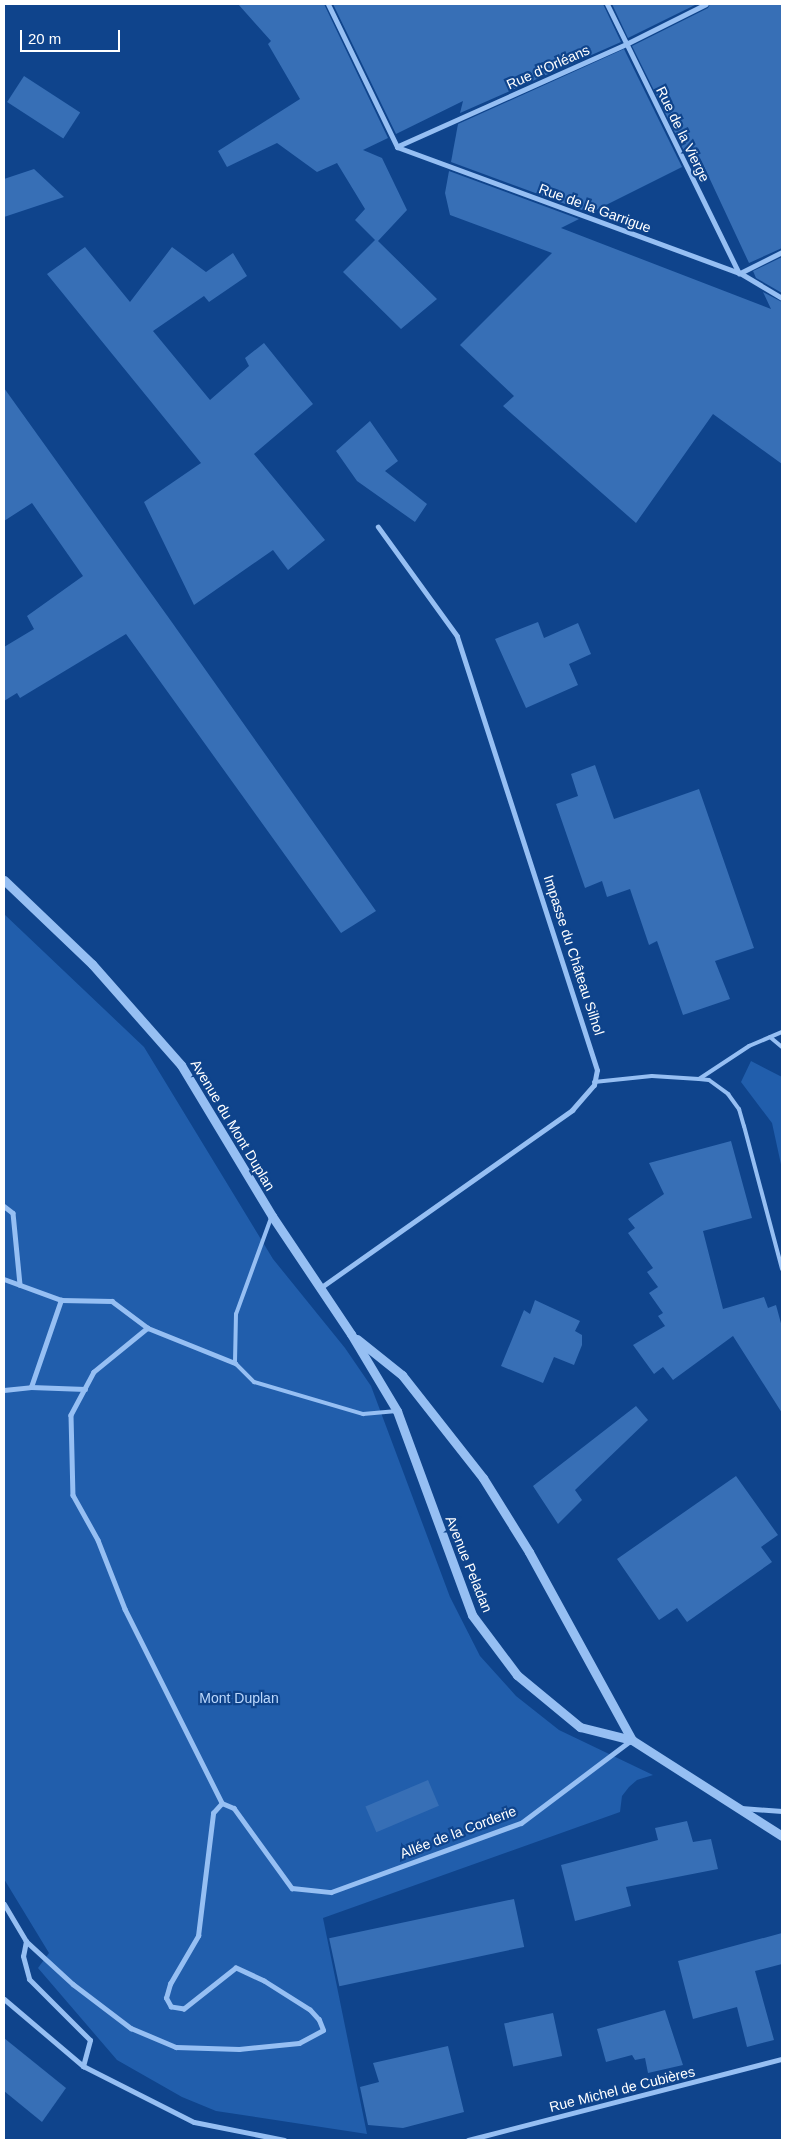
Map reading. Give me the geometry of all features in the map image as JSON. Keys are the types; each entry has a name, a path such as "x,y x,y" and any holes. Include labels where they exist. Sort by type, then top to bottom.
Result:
{"street":[{"path":"328,4 397,147"},
{"name":"Rue de la Vierge","path":"607,4 740,273"},
{"name":"Rue d'Orléans","path":"397,147 626,44 706,4"},
{"name":"Rue de la Garrigue","path":"397,147 740,273 782,298"},
{"path":"740,273 782,252"},
{"name":"Impasse du Château Silhol","path":"378,527 457,636 594,1054 596,1070 594,1082"},
{"name":"Avenue du Mont Duplan","path":"4,880 92,964 181,1065 272,1216 319,1288"},
{"path":"319,1288 550,1127 585,1099 594,1082"},
{"path":"4,1206 13,1213 20,1285"},
{"path":"4,1280 61,1300 112,1301 148,1328 235,1363"},
{"name":"Avenue Peladan","path":"319,1288 351,1334 397,1412 472,1614 517,1674 580,1727 632,1740 782,1836"},
{"path":"32,1387 61,1300"},
{"path":"148,1328 94,1372 70,1415 74,1496 98,1540 125,1609 222,1803 234,1808 292,1888 332,1892"},
{"name":"Avenue Peladan","path":"351,1334 402,1375 483,1478 529,1552 632,1740"},
{"path":"4,1390 32,1387 85,1389"},
{"name":"Allée de la Corderie","path":"332,1892 520,1823 632,1740"},
{"path":"4,1904 26,1941 73,1984 131,2028 176,2047 239,2048 299,2043 313,2038 323,2030 310,2010 264,1981 236,1968 184,2009 171,2007 166,1998 170,1984 198,1936 213,1813 222,1803"},
{"path":"741,1808 782,1811"},
{"path":"26,1941 22,1956 29,1979 90,2040 84,2066"},
{"path":"4,1999 84,2066 194,2122 284,2140"},
{"name":"Rue Michel de Cubières","path":"468,2140 782,2059"}],"lane":[{"path":"699,1079 749,1046 782,1032"},
{"path":"770,1037 782,1047"},
{"path":"594,1082 652,1076 699,1079 709,1080 728,1094 739,1109 782,1269"},
{"path":"272,1216 236,1314 235,1363 254,1382 364,1414 397,1412"}],"green space":[{"name":"Mont Duplan","path":"4,914 144,1047 273,1259 345,1348 371,1386 450,1597 480,1656 516,1696 559,1730 653,1775 637,1780 629,1787 622,1796 620,1812 323,1918 367,2134 216,2111 182,2097 117,2060 38,1968 49,1953 4,1879"},
{"path":"751,1061 782,1077 782,1169 772,1123 741,1082"}],"building":[{"path":"238,4 324,4 388,138 363,150 382,158 407,210 378,241 437,299 401,329 343,272 375,240 355,220 365,209 337,163 317,172 277,143 227,167 218,151 300,99 268,44 271,41"},
{"path":"333,4 603,4 621,42 460,113 463,101 396,134"},
{"path":"612,4 697,4 628,38"},
{"path":"710,4 782,4 782,248 749,263 700,158 690,163 632,46 708,8"},
{"path":"624,49 682,167 590,213 451,162 458,124"},
{"path":"24,76 80,112 63,138 7,102"},
{"path":"34,169 64,197 4,217 4,179"},
{"path":"449,171 579,219 561,228 771,309 763,292 782,302 782,464 713,414 636,523 503,406 514,396 460,345 552,253 450,215 445,193"},
{"path":"85,247 130,302 172,247 206,272 233,253 247,276 209,302 204,296 153,331 210,400 249,366 245,358 264,343 313,404 254,454 325,540 288,570 273,550 194,605 144,502 201,463 47,274"},
{"path":"782,257 782,293 756,278 753,271"},
{"path":"4,388 376,911 341,933 126,634 20,698 17,693 4,701 4,647 34,629 27,616 83,576 32,503 4,521"},
{"path":"370,421 398,461 385,471 427,504 415,522 357,481 336,451"},
{"path":"538,622 544,638 578,623 591,654 569,664 578,685 526,708 495,639"},
{"path":"595,765 614,819 699,789 754,948 715,961 730,999 683,1015 657,941 649,945 630,889 607,897 602,881 585,888 556,804 578,796 571,774"},
{"path":"731,1141 752,1218 703,1231 723,1309 764,1297 768,1308 776,1305 782,1327 782,1413 733,1336 673,1380 663,1367 654,1374 633,1345 665,1326 658,1316 663,1313 649,1293 658,1287 647,1272 653,1268 628,1233 635,1228 628,1219 664,1194 649,1163"},
{"path":"535,1300 580,1321 575,1331 582,1335 582,1345 574,1365 554,1357 543,1383 501,1366 524,1310 530,1314"},
{"path":"636,1406 648,1420 575,1490 582,1500 558,1524 533,1486"},
{"path":"736,1476 778,1535 761,1547 772,1562 687,1622 677,1608 659,1620 617,1559"},
{"path":"428,1780 439,1806 376,1832 365,1807"},
{"path":"687,1821 693,1842 711,1839 718,1869 626,1887 631,1906 575,1921 561,1865 658,1840 655,1828"},
{"path":"514,1899 524,1947 339,1986 329,1938"},
{"path":"782,1933 782,1964 755,1971 774,2040 747,2047 737,2007 693,2019 678,1961"},
{"path":"665,2010 683,2065 648,2073 645,2058 635,2060 632,2055 606,2062 597,2029"},
{"path":"553,2013 562,2056 513,2066 504,2023"},
{"path":"4,2038 66,2088 42,2122 4,2091"},
{"path":"448,2046 464,2112 403,2128 368,2125 360,2087 379,2082 373,2063"}]}
